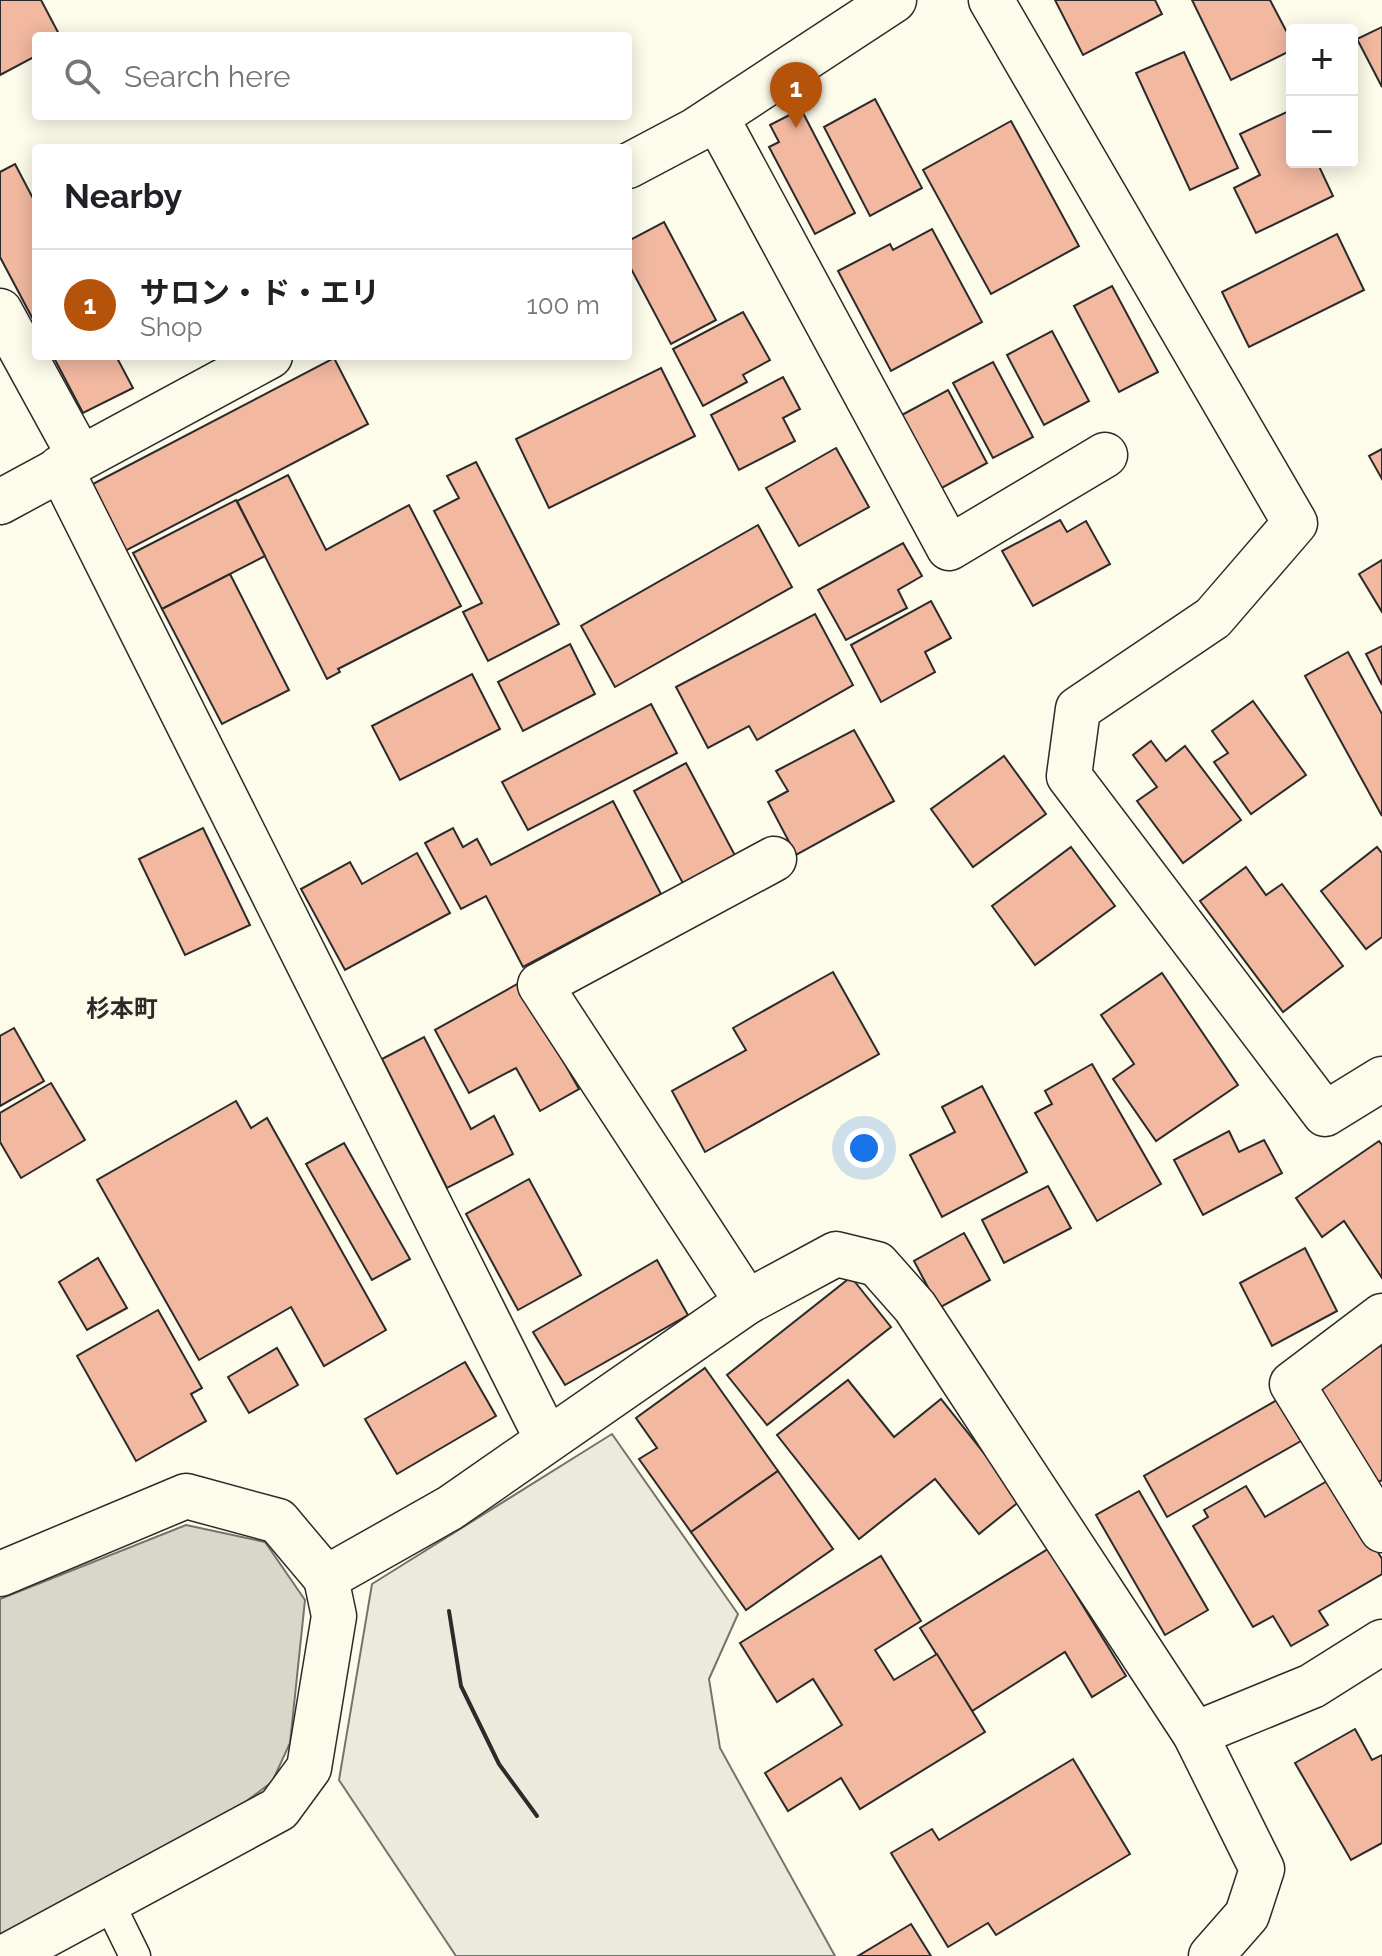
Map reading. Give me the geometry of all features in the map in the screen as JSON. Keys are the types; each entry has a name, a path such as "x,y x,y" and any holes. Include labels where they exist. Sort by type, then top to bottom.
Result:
{"street":[{"path":"632,164 716,117 894,0"},
{"path":"991,0 1295,523 1213,618 1078,709 1069,776 1325,1114 1382,1079"},
{"path":"716,117 949,548 1105,455"},
{"path":"0,311 70,462 547,1439"},
{"path":"0,502 262,360"},
{"path":"747,1302 540,985 774,859"},
{"path":"326,1578 450,1508 747,1302 836,1254 877,1264 915,1307 1195,1734 1262,1869 1247,1915 1211,1956"},
{"path":"1382,1316 1292,1384 1382,1530"},
{"path":"0,1574 186,1496 278,1521 326,1578 334,1616 309,1768 279,1809 7,1956"},
{"path":"1195,1734 1312,1686 1382,1642"}],"lane":[{"path":"108,1901 135,1956"}],"shaded area":[{"path":"612,1434 738,1614 709,1679 720,1748 835,1956 456,1956 339,1780 372,1584"},
{"path":"186,1525 265,1542 305,1600 290,1743 272,1782 227,1816 0,1942 0,1599"}],"building":[{"path":"0,0 41,0 58,32 32,32 32,58 0,75"},
{"path":"1055,0 1155,0 1162,14 1083,55"},
{"path":"1192,0 1270,0 1286,31 1286,53 1231,80"},
{"path":"1382,27 1382,87 1358,41"},
{"path":"1184,52 1238,168 1190,190 1136,73"},
{"path":"875,99 922,188 870,216 824,127"},
{"path":"801,109 855,213 815,234 769,147 779,142 770,125"},
{"path":"1286,112 1286,168 1320,168 1333,196 1256,233 1234,188 1260,175 1240,134"},
{"path":"1011,121 1079,246 991,294 923,170"},
{"path":"15,164 32,196 32,317 0,257 0,172"},
{"path":"664,222 716,320 671,344 632,271 632,239"},
{"path":"932,229 982,322 891,371 838,271 890,244 893,250"},
{"path":"1337,234 1364,290 1249,347 1222,292"},
{"path":"1112,286 1158,372 1119,392 1074,306"},
{"path":"743,312 770,360 743,375 747,382 703,406 673,349"},
{"path":"1052,331 1089,401 1044,425 1007,355"},
{"path":"55,360 118,360 133,388 83,413"},
{"path":"330,360 335,360 368,424 125,551 91,485"},
{"path":"993,362 1033,437 993,458 953,383"},
{"path":"661,368 695,436 549,508 516,439"},
{"path":"783,377 800,409 783,418 795,441 739,470 711,415"},
{"path":"948,390 987,463 940,489 900,416"},
{"path":"836,448 869,507 799,546 766,488"},
{"path":"1382,449 1382,479 1369,456"},
{"path":"476,462 559,624 488,661 463,612 482,603 434,511 459,498 447,476"},
{"path":"288,475 326,550 409,505 461,606 338,669 340,672 327,679 237,501"},
{"path":"236,500 265,556 162,609 133,553"},
{"path":"1060,520 1067,532 1086,521 1110,564 1033,606 1002,551"},
{"path":"758,525 792,587 615,687 581,626"},
{"path":"903,543 922,576 898,590 907,608 846,640 818,590"},
{"path":"1382,560 1382,612 1359,574"},
{"path":"230,574 289,690 222,724 162,609"},
{"path":"931,601 951,638 925,652 935,672 881,702 851,645"},
{"path":"815,614 853,685 757,740 749,726 708,748 676,687"},
{"path":"570,644 595,694 523,731 498,682"},
{"path":"1382,646 1382,685 1366,654"},
{"path":"1348,652 1382,714 1382,816 1305,676"},
{"path":"472,674 500,729 400,780 372,726"},
{"path":"1253,701 1306,775 1251,814 1214,762 1228,753 1212,731"},
{"path":"651,704 677,753 528,830 502,782"},
{"path":"854,730 894,801 796,855 768,802 788,791 776,771"},
{"path":"1151,741 1166,761 1185,746 1241,820 1183,863 1137,801 1157,787 1133,755"},
{"path":"1004,756 1046,814 973,867 931,809"},
{"path":"686,763 739,863 687,891 634,791"},
{"path":"613,801 661,894 523,967 486,896 461,909 425,843 453,828 463,847 477,839 491,865"},
{"path":"203,828 250,925 185,955 139,859"},
{"path":"1071,847 1115,906 1035,965 992,906"},
{"path":"1377,847 1382,853 1382,937 1366,949 1321,891"},
{"path":"417,853 450,913 345,970 301,889 350,862 362,884"},
{"path":"1246,867 1266,895 1282,884 1343,966 1283,1012 1200,901"},
{"path":"833,972 879,1054 705,1152 672,1091 746,1050 733,1028"},
{"path":"1162,973 1238,1085 1156,1141 1113,1079 1134,1064 1101,1015"},
{"path":"519,983 579,1089 540,1111 516,1068 469,1093 435,1030"},
{"path":"14,1028 44,1081 0,1106 0,1036"},
{"path":"424,1037 471,1129 494,1116 513,1154 447,1188 382,1059"},
{"path":"1092,1064 1161,1184 1097,1221 1035,1113 1052,1104 1045,1091"},
{"path":"51,1083 85,1140 21,1178 0,1142 0,1113"},
{"path":"982,1086 1027,1172 942,1217 910,1155 955,1132 942,1107"},
{"path":"236,1101 251,1128 267,1118 386,1330 324,1366 291,1307 199,1360 97,1180"},
{"path":"1229,1131 1239,1152 1264,1140 1282,1173 1203,1215 1174,1160"},
{"path":"1379,1141 1382,1145 1382,1278 1344,1221 1322,1237 1296,1198"},
{"path":"344,1143 410,1259 372,1280 306,1164"},
{"path":"529,1179 581,1275 518,1310 466,1214"},
{"path":"1048,1186 1071,1228 1004,1263 982,1220"},
{"path":"964,1233 990,1280 939,1308 914,1261"},
{"path":"1305,1248 1337,1311 1272,1346 1240,1283"},
{"path":"98,1258 127,1308 87,1330 59,1282"},
{"path":"657,1260 688,1315 565,1385 533,1332"},
{"path":"851,1277 891,1327 767,1425 727,1375"},
{"path":"158,1310 202,1388 191,1394 206,1421 136,1461 77,1356"},
{"path":"1382,1345 1382,1480 1371,1486 1314,1382"},
{"path":"277,1348 298,1385 249,1413 228,1377"},
{"path":"465,1362 496,1416 397,1474 365,1419"},
{"path":"705,1368 778,1471 691,1532 639,1459 657,1448 636,1418"},
{"path":"848,1380 894,1437 941,1399 1021,1500 979,1534 935,1479 859,1539 777,1435"},
{"path":"1277,1400 1301,1441 1167,1517 1144,1476"},
{"path":"778,1471 833,1549 746,1610 691,1532"},
{"path":"1334,1477 1382,1559 1382,1574 1319,1611 1328,1625 1291,1646 1273,1616 1253,1627 1193,1526 1208,1517 1204,1510 1246,1486 1265,1517"},
{"path":"1139,1491 1208,1610 1165,1635 1096,1515"},
{"path":"1048,1549 1126,1676 1092,1697 1065,1652 972,1711 920,1628"},
{"path":"881,1556 921,1621 875,1650 894,1680 937,1654 985,1732 860,1809 841,1778 788,1811 765,1773 842,1725 813,1679 777,1702 740,1643"},
{"path":"1355,1729 1372,1760 1382,1755 1382,1843 1351,1860 1295,1763"},
{"path":"1073,1759 1130,1854 996,1935 988,1923 948,1947 891,1853 932,1829 939,1840"},
{"path":"911,1924 931,1956 858,1956"}],"wall":[{"path":"449,1611 461,1686 499,1764 537,1816"}],"place":[{"name":"サロン・ド・エリ","path":"796,128"}],"district":[{"name":"杉本町","path":"122,1009"}]}
